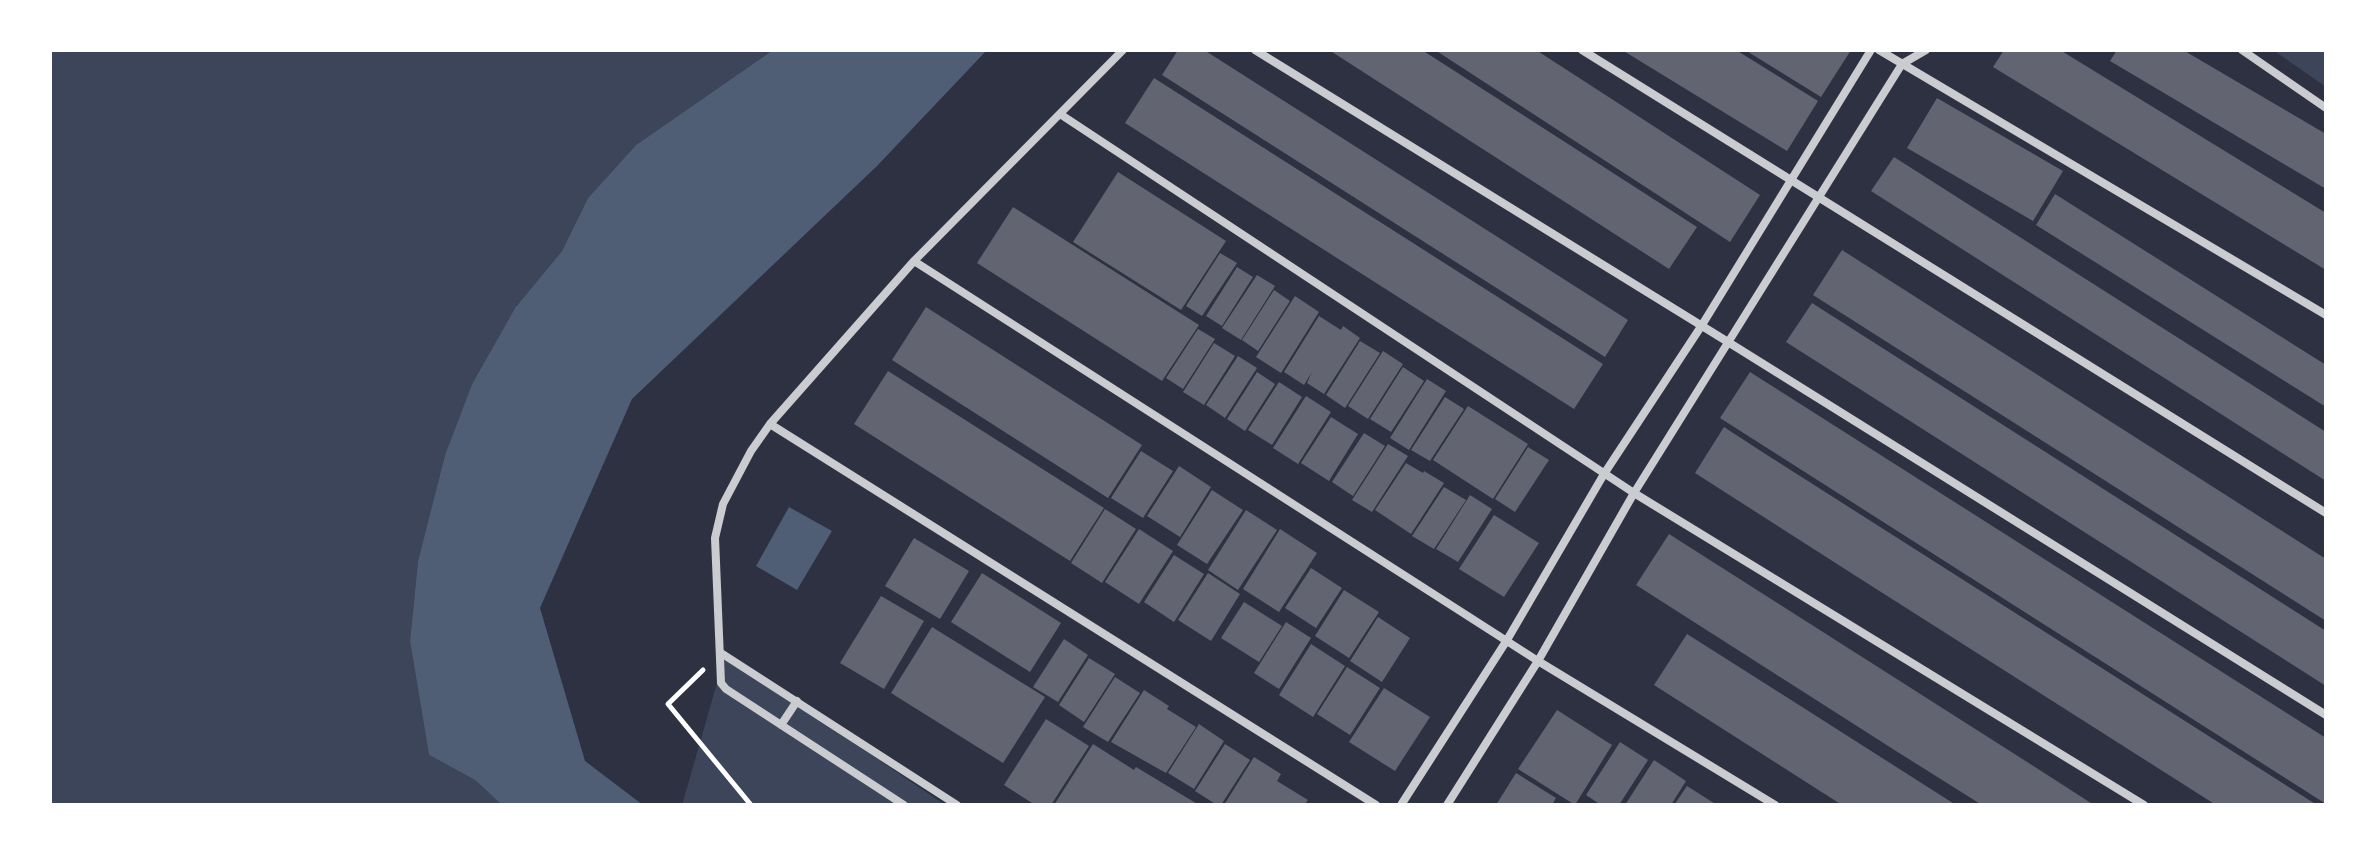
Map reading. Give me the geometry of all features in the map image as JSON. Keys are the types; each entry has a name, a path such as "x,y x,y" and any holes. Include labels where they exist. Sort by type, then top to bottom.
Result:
{"street":[{"path":"904,805 721,683 715,538 723,504 751,451 770,424 914,261 1123,50"},
{"path":"1255,50 2326,715"},
{"path":"1582,50 2326,513"},
{"path":"1401,805 1507,640 1604,474 1702,325 1871,50"},
{"path":"1879,50 2326,315"},
{"path":"1447,805 1538,661 1634,493 1902,64 1926,50"},
{"path":"2242,50 2326,108"},
{"path":"1060,114 1604,474 2144,805"},
{"path":"914,261 1538,661 1775,805"},
{"path":"770,424 1376,805"},
{"path":"721,653 957,805"},
{"path":"781,725 797,701"}],"path":[{"path":"721,653 668,704 751,805"}],"shaded area":[{"path":"50,50 773,50 636,145 588,198 562,251 515,308 472,384 445,455 418,561 410,641 429,755 475,780 502,805 50,805"},
{"path":"773,50 987,50 877,166 632,399 540,608 585,761 643,805 502,805 475,780 429,755 410,641 418,561 445,455 472,384 515,308 562,251 588,198 636,145"},
{"path":"2273,50 2326,50 2326,87"},
{"path":"789,507 832,531 797,590 756,566"},
{"path":"725,655 945,805 682,805"}],"building":[{"path":"1178,50 1204,50 1628,320 1605,357 1162,75"},
{"path":"1329,50 1422,50 1697,227 1669,269"},
{"path":"1435,50 1536,50 1760,195 1730,242"},
{"path":"1622,50 1736,50 1818,101 1787,151"},
{"path":"1745,50 1851,50 1821,97"},
{"path":"2004,50 2060,50 2326,213 2326,270 1993,67"},
{"path":"2117,50 2183,50 2326,134 2326,189 2110,61"},
{"path":"1154,78 1603,364 1574,409 1125,123"},
{"path":"1937,98 2063,171 2033,221 1907,148"},
{"path":"1894,157 2326,432 2326,481 1871,191"},
{"path":"1118,172 1226,241 1181,310 1073,242"},
{"path":"2055,194 2326,365 2326,407 2036,225"},
{"path":"1013,207 1199,325 1162,381 977,263"},
{"path":"1842,250 2326,559 2326,621 1813,295"},
{"path":"1220,253 1237,263 1202,316 1186,306"},
{"path":"1237,267 1253,277 1222,326 1206,316"},
{"path":"1257,275 1275,286 1241,340 1222,328"},
{"path":"1274,290 1290,301 1258,351 1242,340"},
{"path":"1295,296 1319,312 1281,373 1256,357"},
{"path":"1812,303 2326,631 2326,686 1786,342"},
{"path":"926,307 1142,445 1108,498 892,360"},
{"path":"1319,316 1341,330 1343,326 1360,338 1324,394 1307,383 1312,372 1304,385 1284,372"},
{"path":"1198,329 1215,339 1183,389 1166,378"},
{"path":"1360,341 1380,353 1345,408 1326,395"},
{"path":"1214,343 1235,356 1204,405 1183,392"},
{"path":"1383,351 1403,364 1368,419 1348,406"},
{"path":"1238,356 1257,368 1225,418 1206,405"},
{"path":"1403,367 1424,381 1391,432 1370,419"},
{"path":"888,371 1104,508 1070,561 854,424"},
{"path":"1257,372 1275,384 1245,431 1227,419"},
{"path":"1750,372 2326,738 2326,804 1720,418"},
{"path":"1427,379 1446,391 1409,450 1390,438"},
{"path":"1279,382 1302,397 1272,445 1248,430"},
{"path":"1306,396 1331,412 1298,464 1273,448"},
{"path":"1445,397 1464,409 1430,461 1411,450"},
{"path":"1468,406 1528,444 1493,499 1433,460"},
{"path":"1331,417 1358,434 1329,481 1301,463"},
{"path":"1724,427 2317,805 2216,805 1848,571 1695,473"},
{"path":"1364,433 1385,446 1353,496 1332,482"},
{"path":"1388,444 1408,456 1372,512 1352,500"},
{"path":"1528,447 1549,460 1515,512 1495,499"},
{"path":"1141,451 1173,471 1143,518 1111,498"},
{"path":"1406,463 1444,483 1411,534 1375,510"},
{"path":"1179,466 1211,487 1180,537 1147,516"},
{"path":"1444,487 1466,500 1434,549 1412,536"},
{"path":"1212,490 1243,510 1207,564 1177,545"},
{"path":"1470,495 1492,509 1458,562 1436,549"},
{"path":"1105,509 1136,529 1102,583 1071,563"},
{"path":"1246,510 1277,530 1238,590 1208,570"},
{"path":"1494,515 1539,543 1504,597 1459,569"},
{"path":"1139,529 1173,551 1139,604 1105,582"},
{"path":"1280,529 1317,553 1279,612 1243,589"},
{"path":"1669,534 2094,805 1982,805 1896,751 1636,585"},
{"path":"914,538 969,571 940,619 885,586"},
{"path":"1174,555 1204,574 1174,622 1144,602"},
{"path":"1311,568 1342,588 1316,628 1285,608"},
{"path":"982,573 1061,623 1030,672 951,622"},
{"path":"1208,573 1240,594 1211,641 1178,620"},
{"path":"1344,590 1379,612 1349,658 1315,636"},
{"path":"881,596 924,621 884,689 840,663"},
{"path":"1244,602 1282,626 1259,662 1221,638"},
{"path":"1378,617 1410,638 1382,682 1350,661"},
{"path":"1286,622 1311,638 1279,689 1254,673"},
{"path":"932,627 1045,697 1003,763 891,693"},
{"path":"1687,634 1956,805 1842,805 1654,685"},
{"path":"1064,639 1088,655 1058,702 1033,687"},
{"path":"1311,644 1345,666 1313,717 1279,695"},
{"path":"1089,658 1115,674 1084,722 1059,705"},
{"path":"1347,667 1380,688 1350,735 1317,714"},
{"path":"1115,677 1140,693 1108,742 1083,727"},
{"path":"1384,688 1430,717 1395,771 1349,742"},
{"path":"1144,690 1196,727 1166,773 1111,742"},
{"path":"1557,710 1612,745 1575,805 1518,769"},
{"path":"1046,719 1089,746 1051,805 1035,805 1004,785"},
{"path":"1199,724 1224,741 1194,789 1168,773"},
{"path":"1620,742 1648,760 1619,805 1601,805 1586,795"},
{"path":"1093,744 1134,770 1136,767 1199,805 1054,805"},
{"path":"1225,744 1250,760 1221,805 1217,805 1195,791"},
{"path":"1254,757 1281,774 1277,781 1308,800 1304,805 1224,805"},
{"path":"1654,760 1686,781 1671,805 1625,805"},
{"path":"1516,773 1556,798 1552,805 1496,805"},
{"path":"1687,786 1717,805 1674,805"}]}
